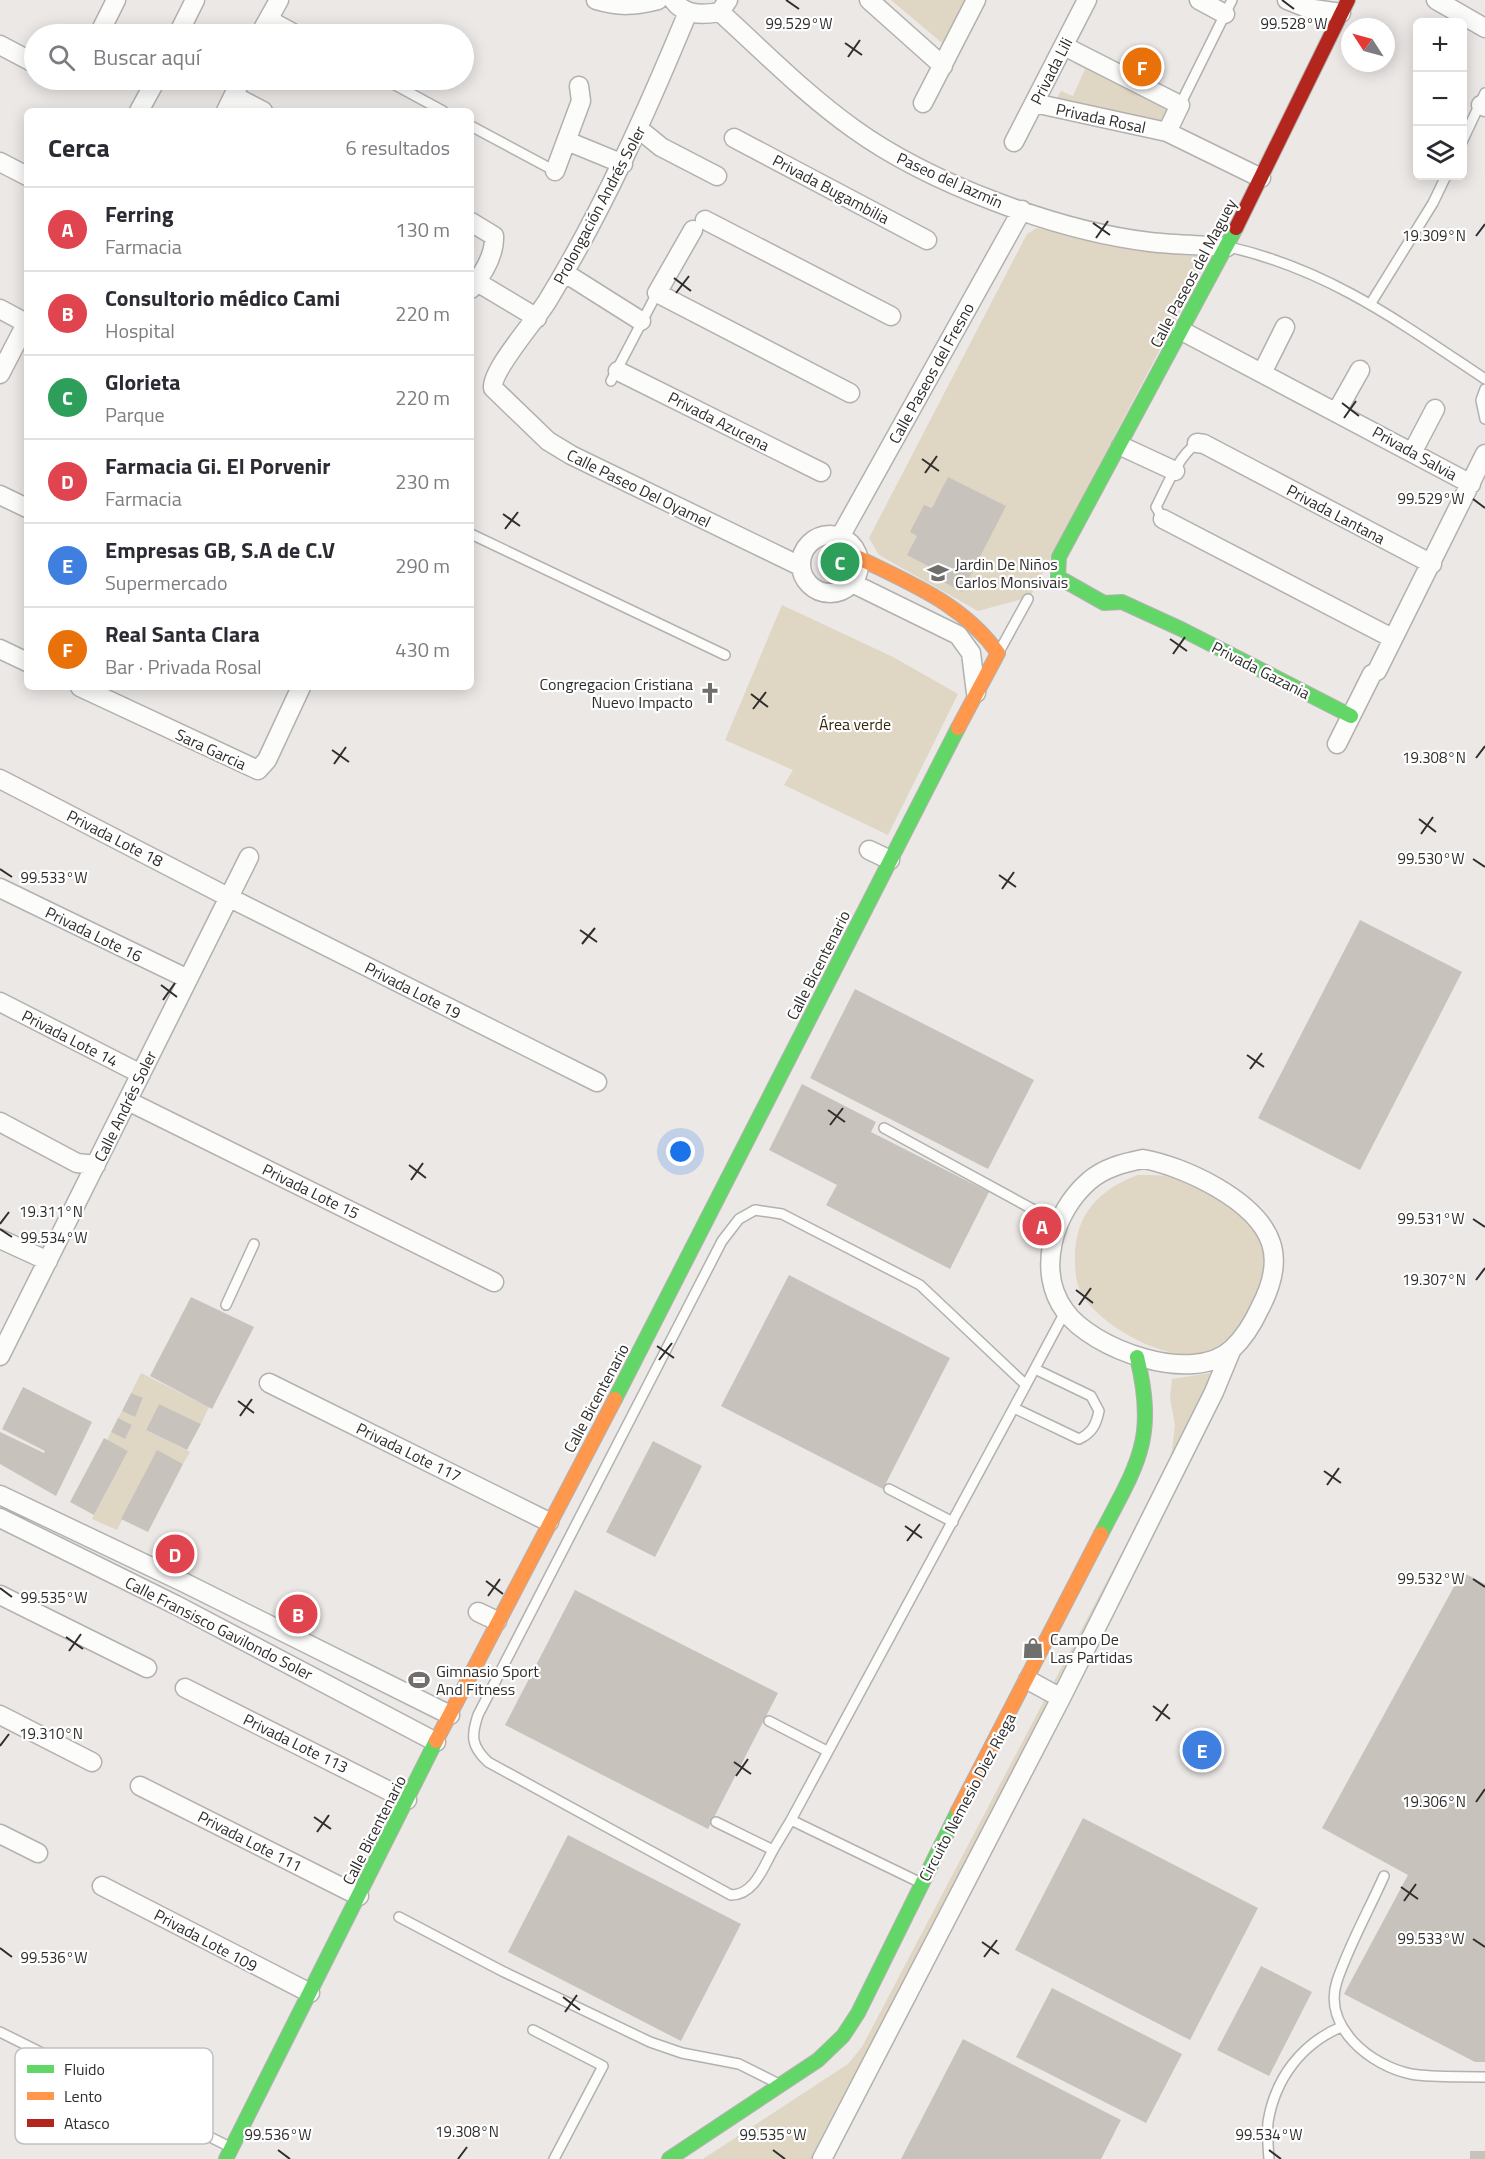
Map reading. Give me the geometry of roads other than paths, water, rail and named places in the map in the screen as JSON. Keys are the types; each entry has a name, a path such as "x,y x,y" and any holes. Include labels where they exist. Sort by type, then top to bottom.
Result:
{"street":[{"path":"104,24 117,0"},
{"path":"183,24 195,0"},
{"path":"596,0 616,6 633,6 658,0"},
{"path":"673,0 688,12 705,15 724,6"},
{"path":"869,0 943,66"},
{"path":"923,103 976,0"},
{"name":"Privada Lili","path":"1014,141 1087,0"},
{"path":"1199,0 1228,7"},
{"path":"1287,0 1307,8 1345,7"},
{"path":"1436,0 1485,28"},
{"name":"Paseo del Jazmín","path":"724,6 819,102 897,157 1022,210 1110,235 1151,242 1227,247"},
{"name":"Calle Paseos del Maguey","path":"1059,557 1227,247 1345,7"},
{"path":"266,24 275,8"},
{"name":"Prolongación Andrés Soler","path":"493,388 495,375 537,318 565,273 623,164 688,12"},
{"path":"0,45 24,58"},
{"path":"1064,46 1180,105"},
{"path":"555,171 581,101 579,86"},
{"path":"141,108 151,90"},
{"path":"234,95 258,108"},
{"name":"Privada Rosal","path":"1034,103 1167,132 1261,178"},
{"name":"Privada Rosal","path":"1167,132 1180,105"},
{"path":"639,129 661,147 717,176"},
{"name":"Privada Bugambilia","path":"734,138 927,240"},
{"path":"567,141 623,164"},
{"path":"0,162 24,174"},
{"name":"Calle Paseos del Fresno","path":"840,537 1022,210"},
{"path":"474,224 494,236 493,252 474,286 537,318"},
{"path":"850,393 657,293 699,225 891,316"},
{"path":"565,273 641,321"},
{"path":"0,309 24,321"},
{"path":"1262,373 1285,327"},
{"path":"0,374 24,329"},
{"name":"Privada Salvia","path":"1182,331 1413,451 1471,484 1432,564"},
{"path":"1337,411 1360,370"},
{"name":"Privada Azucena","path":"614,376 821,472"},
{"name":"Calle Paseo Del Oyamel","path":"493,388 548,441 571,455 800,566"},
{"path":"1413,451 1435,409"},
{"name":"Privada Lantana","path":"1197,443 1204,444 1432,564"},
{"path":"1121,446 1175,471"},
{"path":"1471,484 1485,454"},
{"path":"0,495 24,507"},
{"name":"Privada Lantana","path":"1163,519 1392,638"},
{"path":"859,558 857,574 852,583 839,590 821,592 807,582 800,566 802,556 812,540 831,535 840,537 848,542 859,558 960,610 978,625 998,653"},
{"name":"Privada Gazania","path":"1059,557 1058,577 1065,583 1104,603 1122,602 1351,716"},
{"path":"1337,744 1432,564"},
{"path":"852,583 958,635 971,653 975,693"},
{"path":"0,649 24,661"},
{"name":"Calle Bicentenario","path":"229,2153 497,1622 605,1418 975,693 998,653"},
{"name":"Sara Garcia","path":"86,690 258,770 267,760 300,690"},
{"name":"Privada Lote 18","path":"0,779 230,898"},
{"path":"869,850 890,860"},
{"name":"Calle Andrés Soler","path":"0,1356 249,857"},
{"name":"Privada Lote 16","path":"0,888 188,979"},
{"name":"Privada Lote 19","path":"230,898 597,1082"},
{"name":"Privada Lote 14","path":"0,1002 141,1074"},
{"name":"Privada Lote 15","path":"128,1101 494,1282"},
{"path":"0,1122 77,1163 96,1165"},
{"path":"822,2159 1061,1698 1214,1392 1231,1351 1246,1333 1268,1294 1274,1266 1271,1244 1260,1222 1234,1200 1166,1163 1143,1160 1115,1165 1089,1180 1076,1194 1058,1223 1049,1265 1052,1288 1065,1312 1081,1327 1137,1357 1164,1364 1183,1365 1204,1362 1231,1351"},
{"path":"0,1239 48,1261"},
{"name":"Circuito Nemesio Diez Riega","path":"669,2159 818,2060 843,2036 858,2013 921,1883 1028,1680 1135,1469 1146,1437 1148,1412 1137,1357"},
{"name":"Privada Lote 117","path":"269,1383 549,1522"},
{"name":"Calle Fransisco Gavilondo Soler","path":"0,1495 185,1583 450,1715"},
{"name":"Calle Fransisco Gavilondo Soler","path":"0,1518 176,1605 436,1742"},
{"path":"176,1605 185,1583"},
{"path":"0,1595 147,1668"},
{"path":"478,1612 497,1622"},
{"path":"1028,1680 1061,1698"},
{"name":"Privada Lote 113","path":"185,1688 407,1800"},
{"path":"0,1715 92,1762"},
{"name":"Privada Lote 111","path":"140,1786 359,1896"},
{"path":"0,1834 38,1853"},
{"name":"Privada Lote 109","path":"102,1886 310,1993"}],"lane":[{"path":"1180,105 1228,7"},
{"path":"275,8 293,24"},
{"path":"404,90 437,108"},
{"path":"1467,133 1484,102"},
{"path":"474,128 555,171"},
{"path":"1371,303 1433,203 1444,180"},
{"path":"1227,247 1272,257 1320,276 1371,303 1485,379"},
{"path":"614,376 657,293"},
{"path":"1485,389 1481,400 1485,419"},
{"name":"Privada Lantana","path":"1163,519 1156,507 1186,453 1197,443"},
{"path":"474,535 725,655"},
{"path":"998,653 1028,599"},
{"path":"884,1128 1058,1223"},
{"path":"1026,1385 920,1286 782,1214 755,1210 739,1219 722,1241 478,1715 471,1737 477,1752 488,1762 731,1895 741,1895 751,1888 791,1820 826,1750 953,1522 1065,1312"},
{"path":"226,1305 254,1244"},
{"path":"1014,1408 1078,1439 1088,1435 1096,1423 1099,1411 1091,1396 1035,1368"},
{"path":"889,1489 953,1522"},
{"path":"769,1721 826,1750"},
{"path":"791,1820 921,1883"},
{"path":"716,1822 773,1850"},
{"path":"1384,1876 1336,1982 1334,2005 1341,2027 1362,2049 1384,2065 1412,2074 1485,2078"},
{"path":"399,1917 502,1971 650,2042 682,2053 739,2064 779,2084"},
{"path":"1269,2159 1268,2122 1280,2084 1300,2052 1322,2035 1341,2027"},
{"path":"533,2030 603,2066 554,2159"},
{"path":"0,2032 30,2048"},
{"path":"212,2144 229,2153"}],"place":[{"name":"Real Santa Clara","path":"1142,67"},
{"name":"Glorieta","path":"840,562"},
{"name":"Jardin De Niños Carlos Monsivais","path":"938,573"},
{"name":"Congregacion Cristiana Nuevo Impacto","path":"710,693"},
{"name":"Ferring","path":"1042,1226"},
{"name":"Farmacia Gi. El Porvenir","path":"175,1554"},
{"name":"Consultorio médico Cami","path":"298,1614"},
{"name":"Campo De Las Partidas","path":"1033,1648"},
{"name":"Gimnasio Sport And Fitness","path":"419,1680"},
{"name":"Empresas GB, S.A de C.V","path":"1202,1750"}],"park label":[{"name":"Área verde","path":"855,724"}]}
